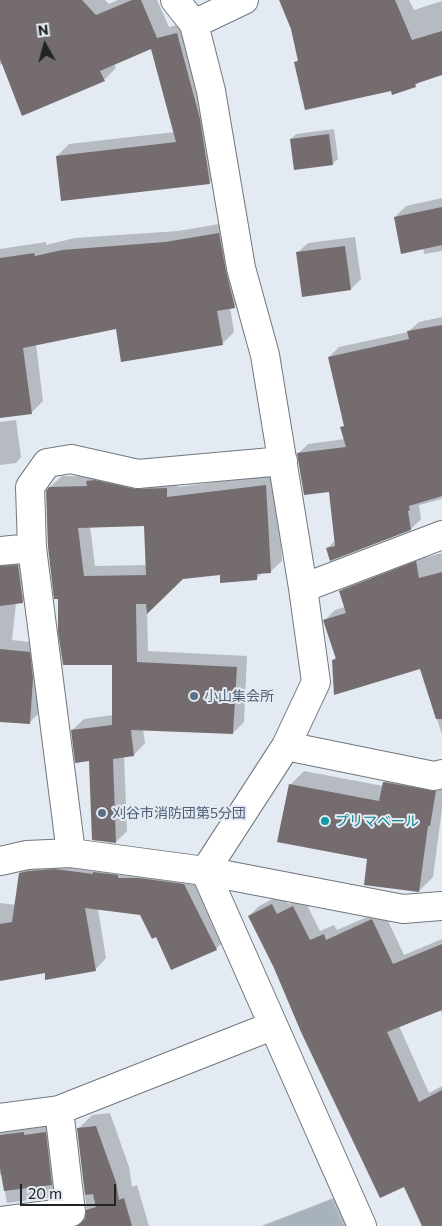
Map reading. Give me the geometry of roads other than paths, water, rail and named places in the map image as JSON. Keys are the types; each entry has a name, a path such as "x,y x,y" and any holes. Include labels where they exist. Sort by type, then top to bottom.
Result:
{"street":[{"path":"175,0 194,24 211,91 241,268 265,355 303,588 316,682 286,746 205,871"},
{"path":"194,24 244,0"},
{"path":"71,853 32,548 30,487 47,463 71,459 138,474 283,461"},
{"path":"303,588 442,535"},
{"path":"0,551 32,548"},
{"path":"286,746 434,776 442,774"},
{"path":"0,861 27,856 71,853 205,871 403,909 442,906"},
{"path":"205,871 362,1226"},
{"path":"0,1118 59,1110 272,1026"},
{"path":"0,1221 71,1212 59,1110"}],"place":[{"name":"小山集会所","path":"194,696"},
{"name":"刈谷市消防団第5分団","path":"102,813"},
{"name":"プリマベール","path":"325,821"}]}
